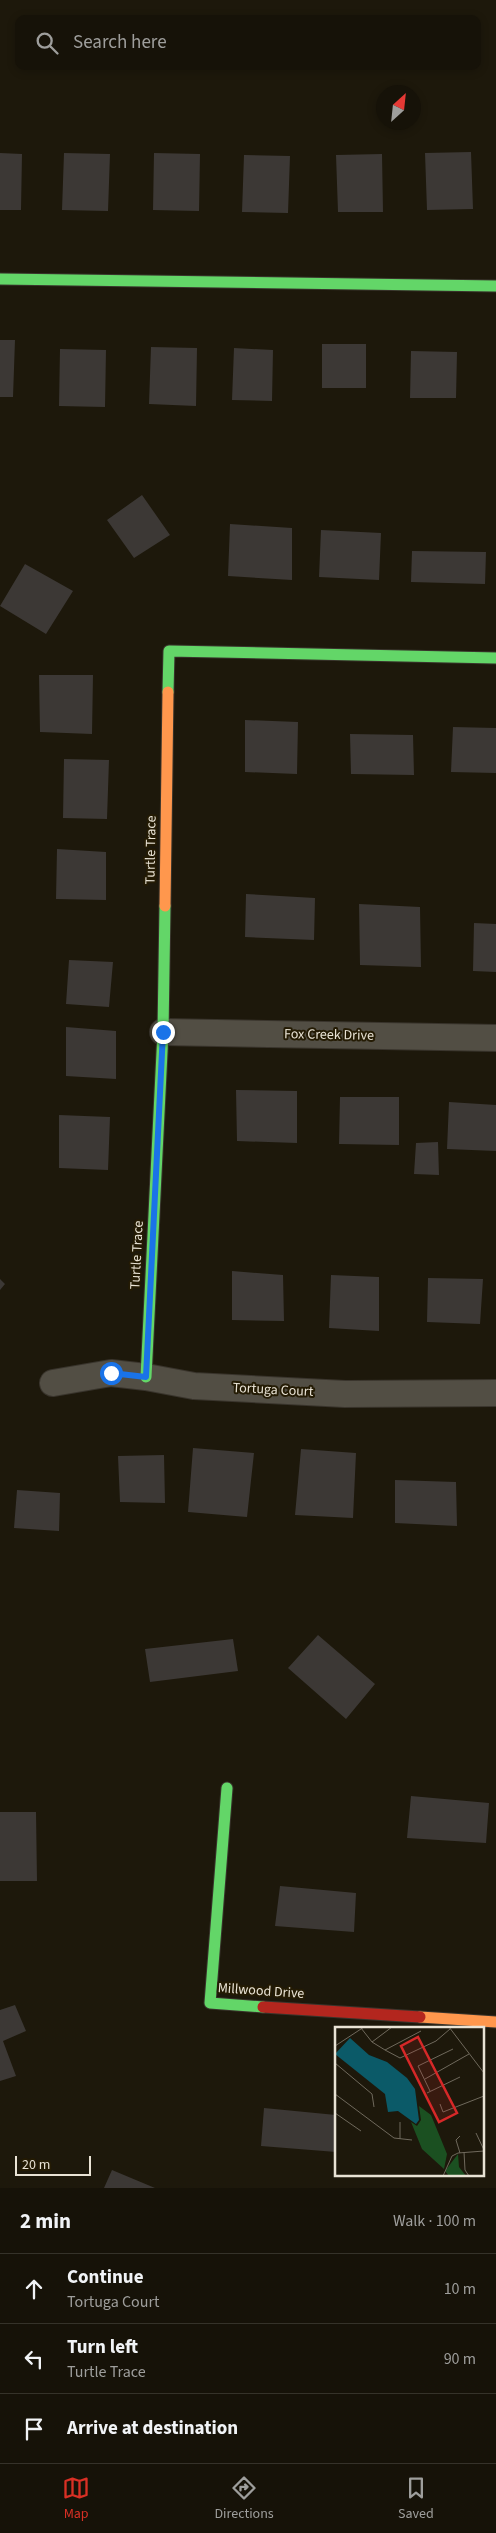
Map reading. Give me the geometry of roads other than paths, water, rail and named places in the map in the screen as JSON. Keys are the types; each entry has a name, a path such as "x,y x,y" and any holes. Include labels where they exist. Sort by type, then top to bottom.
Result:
{"street":[{"path":"0,280 496,286"},
{"name":"Turtle Trace","path":"146,1377 163,1032 169,651 496,658"},
{"name":"Fox Creek Drive","path":"163,1032 496,1038"},
{"name":"Tortuga Court","path":"53,1383 111,1373 194,1386 335,1393 496,1393"},
{"name":"Millwood Drive","path":"227,1788 210,2003 496,2022"}]}
